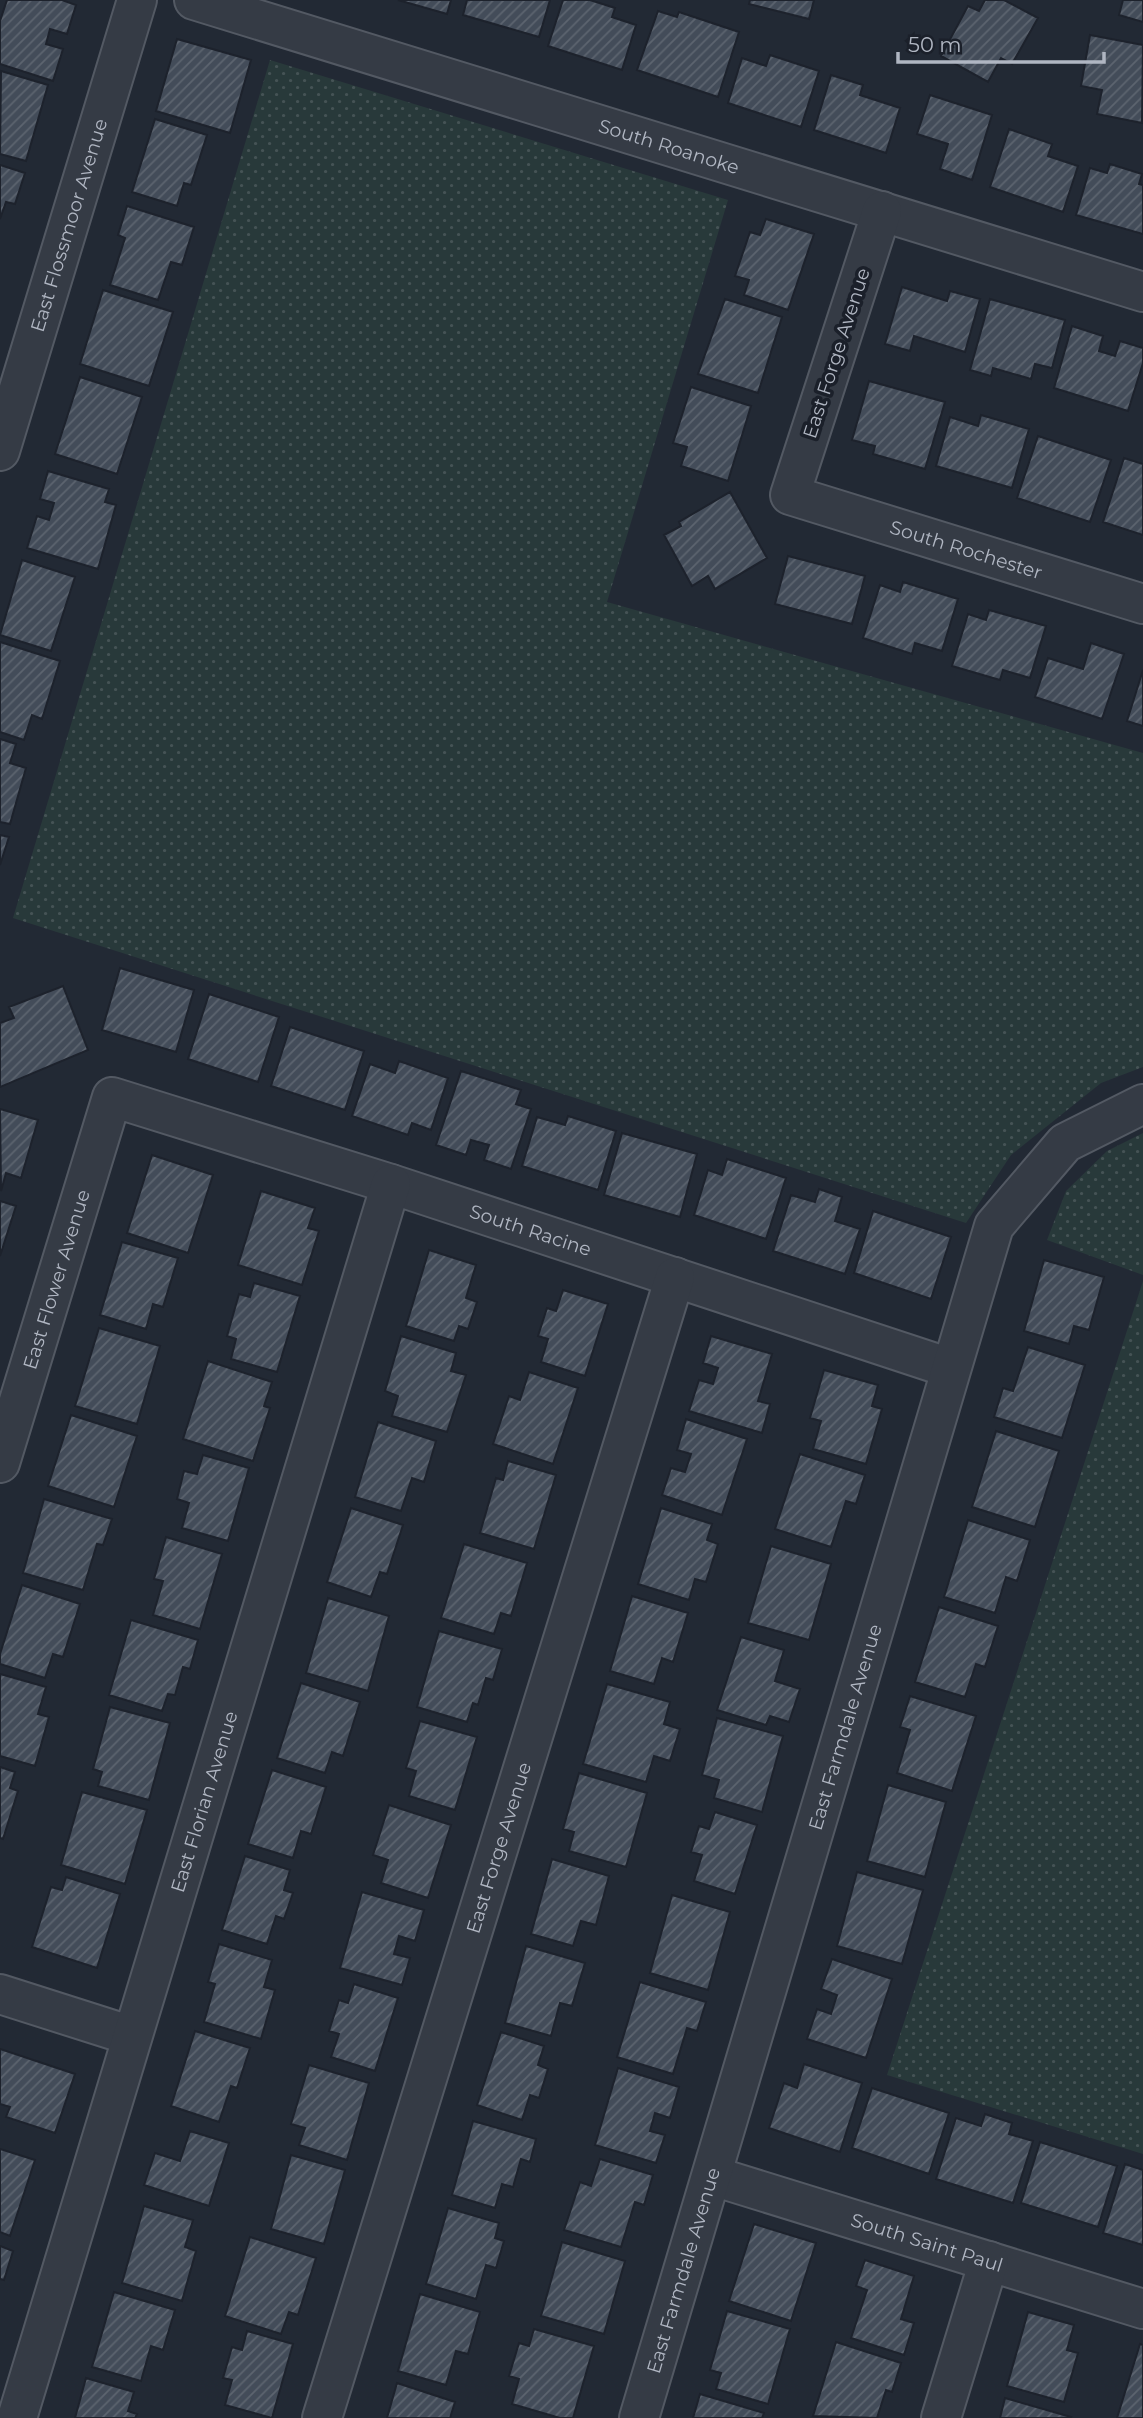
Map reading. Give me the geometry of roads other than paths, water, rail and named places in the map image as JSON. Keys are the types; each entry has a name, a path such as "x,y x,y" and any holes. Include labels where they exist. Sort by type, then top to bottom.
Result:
{"street":[{"name":"East Flossmoor Avenue","path":"0,451 137,0"},
{"name":"South Roanoke","path":"194,0 1143,292"},
{"name":"East Forge Avenue","path":"790,495 883,211"},
{"name":"South Rochester","path":"790,495 1143,604"},
{"name":"South Racine","path":"112,1097 391,1184 950,1368"},
{"name":"East Flower Avenue","path":"0,1462 112,1097"},
{"name":"East Farmdale Avenue","path":"639,2418 994,1226 1065,1143 1143,1104"},
{"name":"East Florian Avenue","path":"17,2418 391,1184"},
{"name":"East Forge Avenue","path":"322,2418 675,1277"},
{"path":"0,1994 132,2036"},
{"name":"South Saint Paul","path":"713,2176 1143,2309"},
{"path":"941,2418 989,2261"}]}
